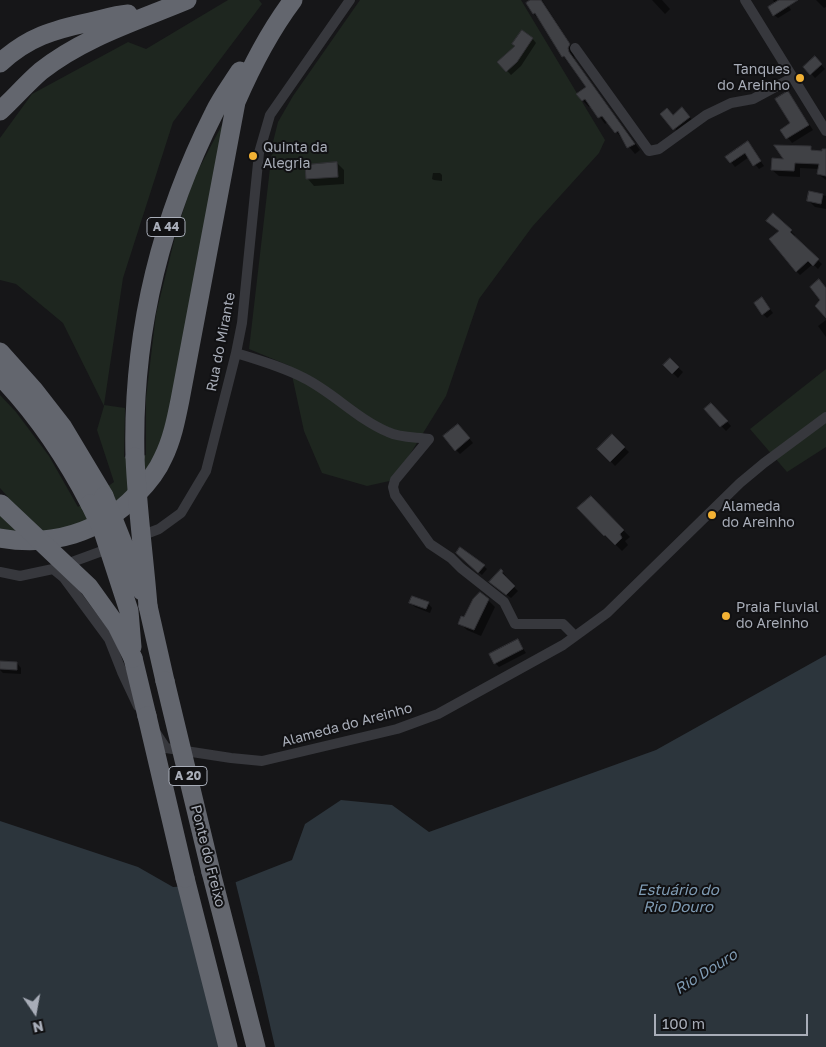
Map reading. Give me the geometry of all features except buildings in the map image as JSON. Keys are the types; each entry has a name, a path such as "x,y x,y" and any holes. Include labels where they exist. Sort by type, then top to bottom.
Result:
{"highway":[{"path":"0,111 40,72 63,56 111,30 187,0"},
{"name":"A 44","path":"148,606 144,553 139,526 135,457 136,381 142,328 157,259 166,226 191,162 214,111 258,40 275,24 293,0"},
{"path":"0,63 14,50 36,38 60,29 123,15 162,11"},
{"path":"0,538 36,541 61,539 83,532 109,519 127,506 148,482 163,460 171,441 180,400 236,102 251,67 275,24"},
{"name":"A 20","path":"0,352 34,390 62,426 148,606"},
{"name":"A 20","path":"0,376 21,398 66,461 97,500 106,539 129,611 133,658"},
{"path":"1,503 11,515 89,587 117,626 133,658"},
{"name":"Ponte do Freixo","path":"148,606 209,862 256,1047"},
{"name":"Ponte do Freixo","path":"133,658 185,878 228,1047"}],"street":[{"name":"Rua do Mirante","path":"0,572 20,576 53,569 159,529 182,513 206,470 236,353 242,323 259,153 270,115 350,0"},
{"path":"745,0 826,131"},
{"path":"575,48 649,151 659,149 706,115 731,103 753,99 792,78"},
{"path":"236,353 280,367 306,378 339,400 361,418 389,433 429,439 395,480 393,487 395,496 430,544 451,558 504,602 515,624 563,624 575,636"},
{"name":"Alameda do Areinho","path":"53,569 64,578 109,638 134,700 166,748 262,761 397,730 438,714 563,645 607,613 740,483 826,417"}],"shaded area":[{"path":"228,0 259,0 262,4 173,122 123,278 104,405 125,408 124,457 146,455 146,398 156,314 175,237 193,180 224,121 167,429 153,462 124,501 83,525 60,532 9,533 0,530 0,504 8,497 0,488 0,395 16,412 49,456 78,507 114,482 97,430 104,406 63,323 16,284 0,280 0,138 32,94 128,42 146,49"},
{"path":"360,0 521,0 605,140 599,153 532,227 479,299 446,396 394,480 367,486 322,473 304,431 290,366 249,349 273,142 278,122 293,96"},
{"path":"826,369 826,447 787,472 750,429"}],"water":[{"name":"Estuário do Rio Douro","path":"826,655 826,1047 0,1047 0,821 138,867 173,887 231,884 292,860 305,824 341,800 392,805 429,832 656,750","holes":["253,969 259,977 256,982 212,993 209,980"]}],"pier":[{"path":"235,880 275,1047 220,1047 181,884 230,882","holes":["252,972 256,974 255,980 213,990 210,982"]}],"place":[{"name":"Tanques do Areinho","path":"800,78"},
{"name":"Quinta da Alegria","path":"253,156"},
{"name":"Alameda do Areinho","path":"712,515"},
{"name":"Praia Fluvial do Areinho","path":"726,616"}],"water label":[{"name":"Rio Douro","path":"706,972"}]}
